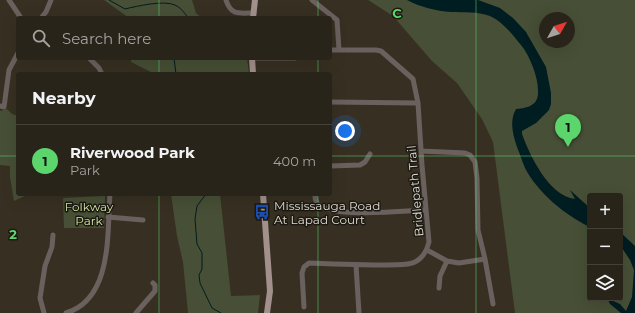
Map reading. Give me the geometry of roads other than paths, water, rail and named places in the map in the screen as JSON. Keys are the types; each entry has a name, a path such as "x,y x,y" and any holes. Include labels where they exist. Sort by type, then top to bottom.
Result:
{"main road":[{"path":"253,15 255,0"},
{"path":"252,60 254,72"},
{"path":"263,196 270,291 267,313"}],"street":[{"path":"9,0 20,16"},
{"path":"43,16 51,0"},
{"path":"226,0 233,12 253,15"},
{"path":"312,0 338,20 339,50"},
{"name":"Bridlepath Trail","path":"304,307 302,273 304,268 309,263 356,265 410,264 421,258 427,250 429,242 418,103 413,79 381,51 332,50"},
{"path":"0,106 4,107 7,76 16,57"},
{"path":"93,60 101,72"},
{"path":"332,102 418,103"},
{"path":"421,151 470,154 475,162 477,178 478,230 493,304"},
{"path":"332,166 360,165 365,162 370,154"},
{"path":"66,313 72,311 88,299 99,284 105,265 110,196"},
{"path":"315,196 316,202 319,206 342,213 426,210"},
{"path":"108,217 143,220"},
{"path":"44,313 40,298 45,266 52,247 53,235"},
{"path":"427,250 447,261 459,263 485,259"},
{"path":"439,288 440,276 447,261"},
{"path":"356,265 359,313"},
{"path":"136,313 155,291 155,285 153,282"}],"water":[{"path":"407,0 478,0 500,8 513,18 526,32 546,67 551,93 551,104 549,110 536,123 522,131 522,134 535,163 549,183 557,191 575,199 570,190 587,205 587,225 562,210 537,186 525,168 517,147 512,128 516,109 529,107 535,102 538,95 537,79 533,67 518,41 503,25 485,14 434,10 417,5"},
{"path":"623,235 635,246 635,313 621,313 608,301 620,304 626,311 632,297 634,270 630,260 623,250"}],"waterway":[{"path":"109,0 125,9 150,4 164,3 175,5 179,7 187,16"},
{"path":"174,60 176,72"},
{"path":"204,196 197,206 195,219 197,244 202,253 202,269 199,275 200,283 212,308 221,313"}],"place":[{"name":"Riverwood Park","path":"568,147"},
{"name":"Mississauga Road At Lapad Court","path":"262,212"}],"park label":[{"name":"Folkway Park","path":"89,213"}]}
